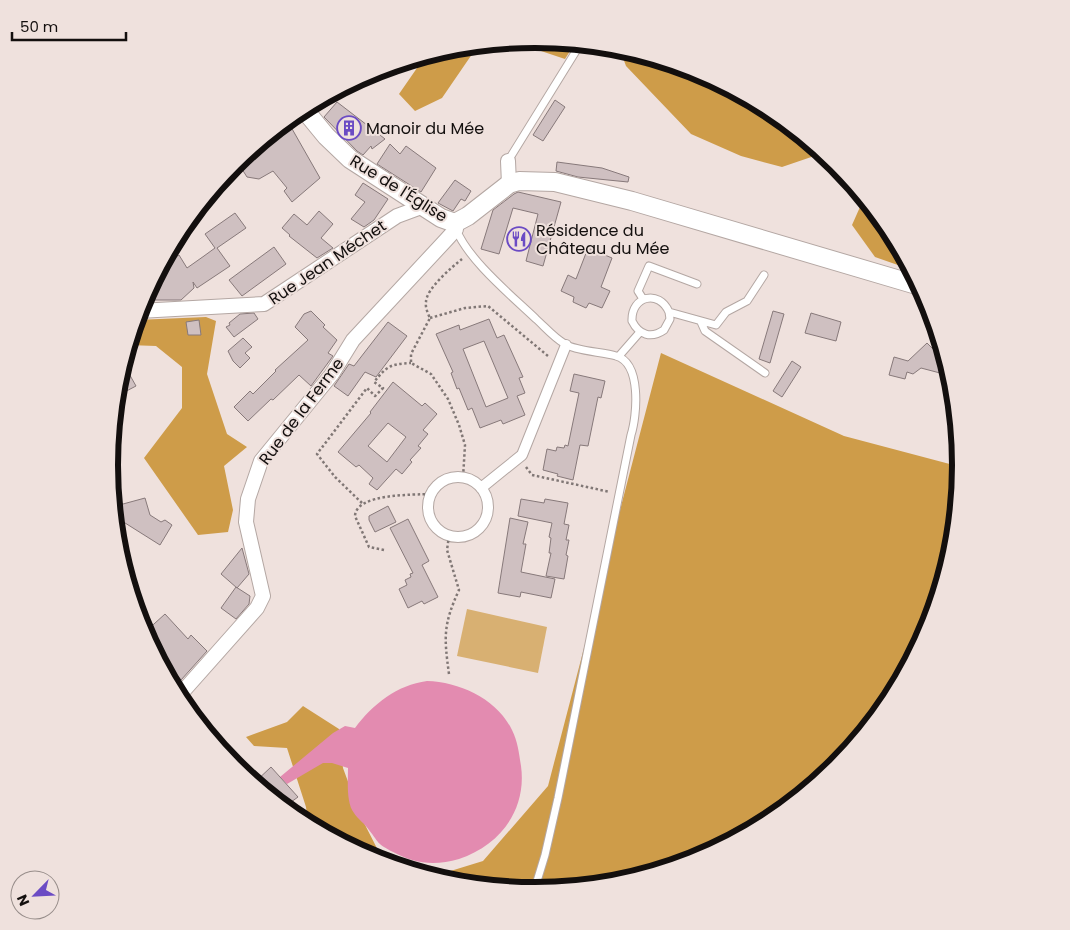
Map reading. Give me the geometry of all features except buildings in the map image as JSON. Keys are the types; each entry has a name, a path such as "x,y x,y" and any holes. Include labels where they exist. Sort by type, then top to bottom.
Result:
{"street":[{"name":"Rue de l'Église","path":"308,115 326,136 350,159 455,226"},
{"path":"508,161 509,184"},
{"path":"455,226 509,184 519,181 555,182 632,201 911,283"},
{"name":"Rue Jean Méchet","path":"147,310 264,304 397,216 424,206"},
{"name":"Rue de la Ferme","path":"184,691 257,608 262,596 246,522 248,499 261,461 332,374 354,340 455,226"},
{"path":"481,488 522,455 566,345"},
{"path":"450,478 463,478 475,482 481,488 486,495 488,504 485,521 474,533 466,537 449,536 441,533 435,527 430,520 428,511 431,494 435,487 450,478"}],"lane":[{"path":"508,161 577,50"},
{"path":"455,226 460,239 492,278 566,345 619,356 630,367 635,383 636,421 631,435 558,798 537,882"},
{"path":"643,299 638,291 649,266 697,284"},
{"path":"669,312 716,325 726,312 747,301 764,275"},
{"path":"656,298 666,306 669,312 670,319 664,330 652,336 640,332 632,321 634,308 643,299 656,298"},
{"path":"701,322 705,330 765,373"},
{"path":"619,356 640,332"}],"path":[{"path":"411,363 411,354 430,318 426,302 429,293 449,269 471,252"},
{"path":"430,318 465,308 488,306 544,352 557,367"},
{"path":"362,503 335,477 317,454 367,388 375,396 383,388 374,382 386,368 395,364 411,363 431,374 448,398 460,425 465,445 463,478"},
{"path":"518,458 532,475 620,494"},
{"path":"384,550 370,546 355,516 355,512 362,503 377,498 431,494"},
{"path":"449,536 447,550 459,590 450,610 445,632 449,674"}],"shaded area":[{"path":"532,48 571,49 565,59"},
{"path":"473,52 442,98 415,111 399,94 420,64"},
{"path":"623,58 695,79 744,103 789,134 815,156 782,167 741,156 691,134 626,66"},
{"path":"861,205 882,233 902,267 875,257 852,225"},
{"path":"206,317 216,321 207,374 227,434 247,447 224,466 233,510 228,532 198,535 144,458 182,408 182,367 156,346 136,345 144,320"},
{"path":"661,353 844,436 952,465 952,492 949,519 938,573 921,625 909,650 897,674 882,697 849,740 810,779 789,796 744,827 720,839 695,851 643,868 589,879 562,882 508,882 446,872 483,861 548,786"},
{"path":"467,609 547,627 538,673 457,656"},
{"path":"427,681 440,682 464,689 476,694 497,709 514,734 521,766 522,782 520,797 508,824 487,845 474,853 442,863 425,863 409,859 379,843 351,809 348,792 348,768 332,763 323,763 287,784 280,777 333,733 345,726 355,728 386,697 416,683"},
{"path":"303,706 339,729 343,768 361,817 379,852 326,827 307,815 287,748 254,746 246,737 287,722"}],"place":[{"name":"Manoir du Mée","path":"349,128"},
{"name":"Résidence du Château du Mée","path":"519,239"}]}
